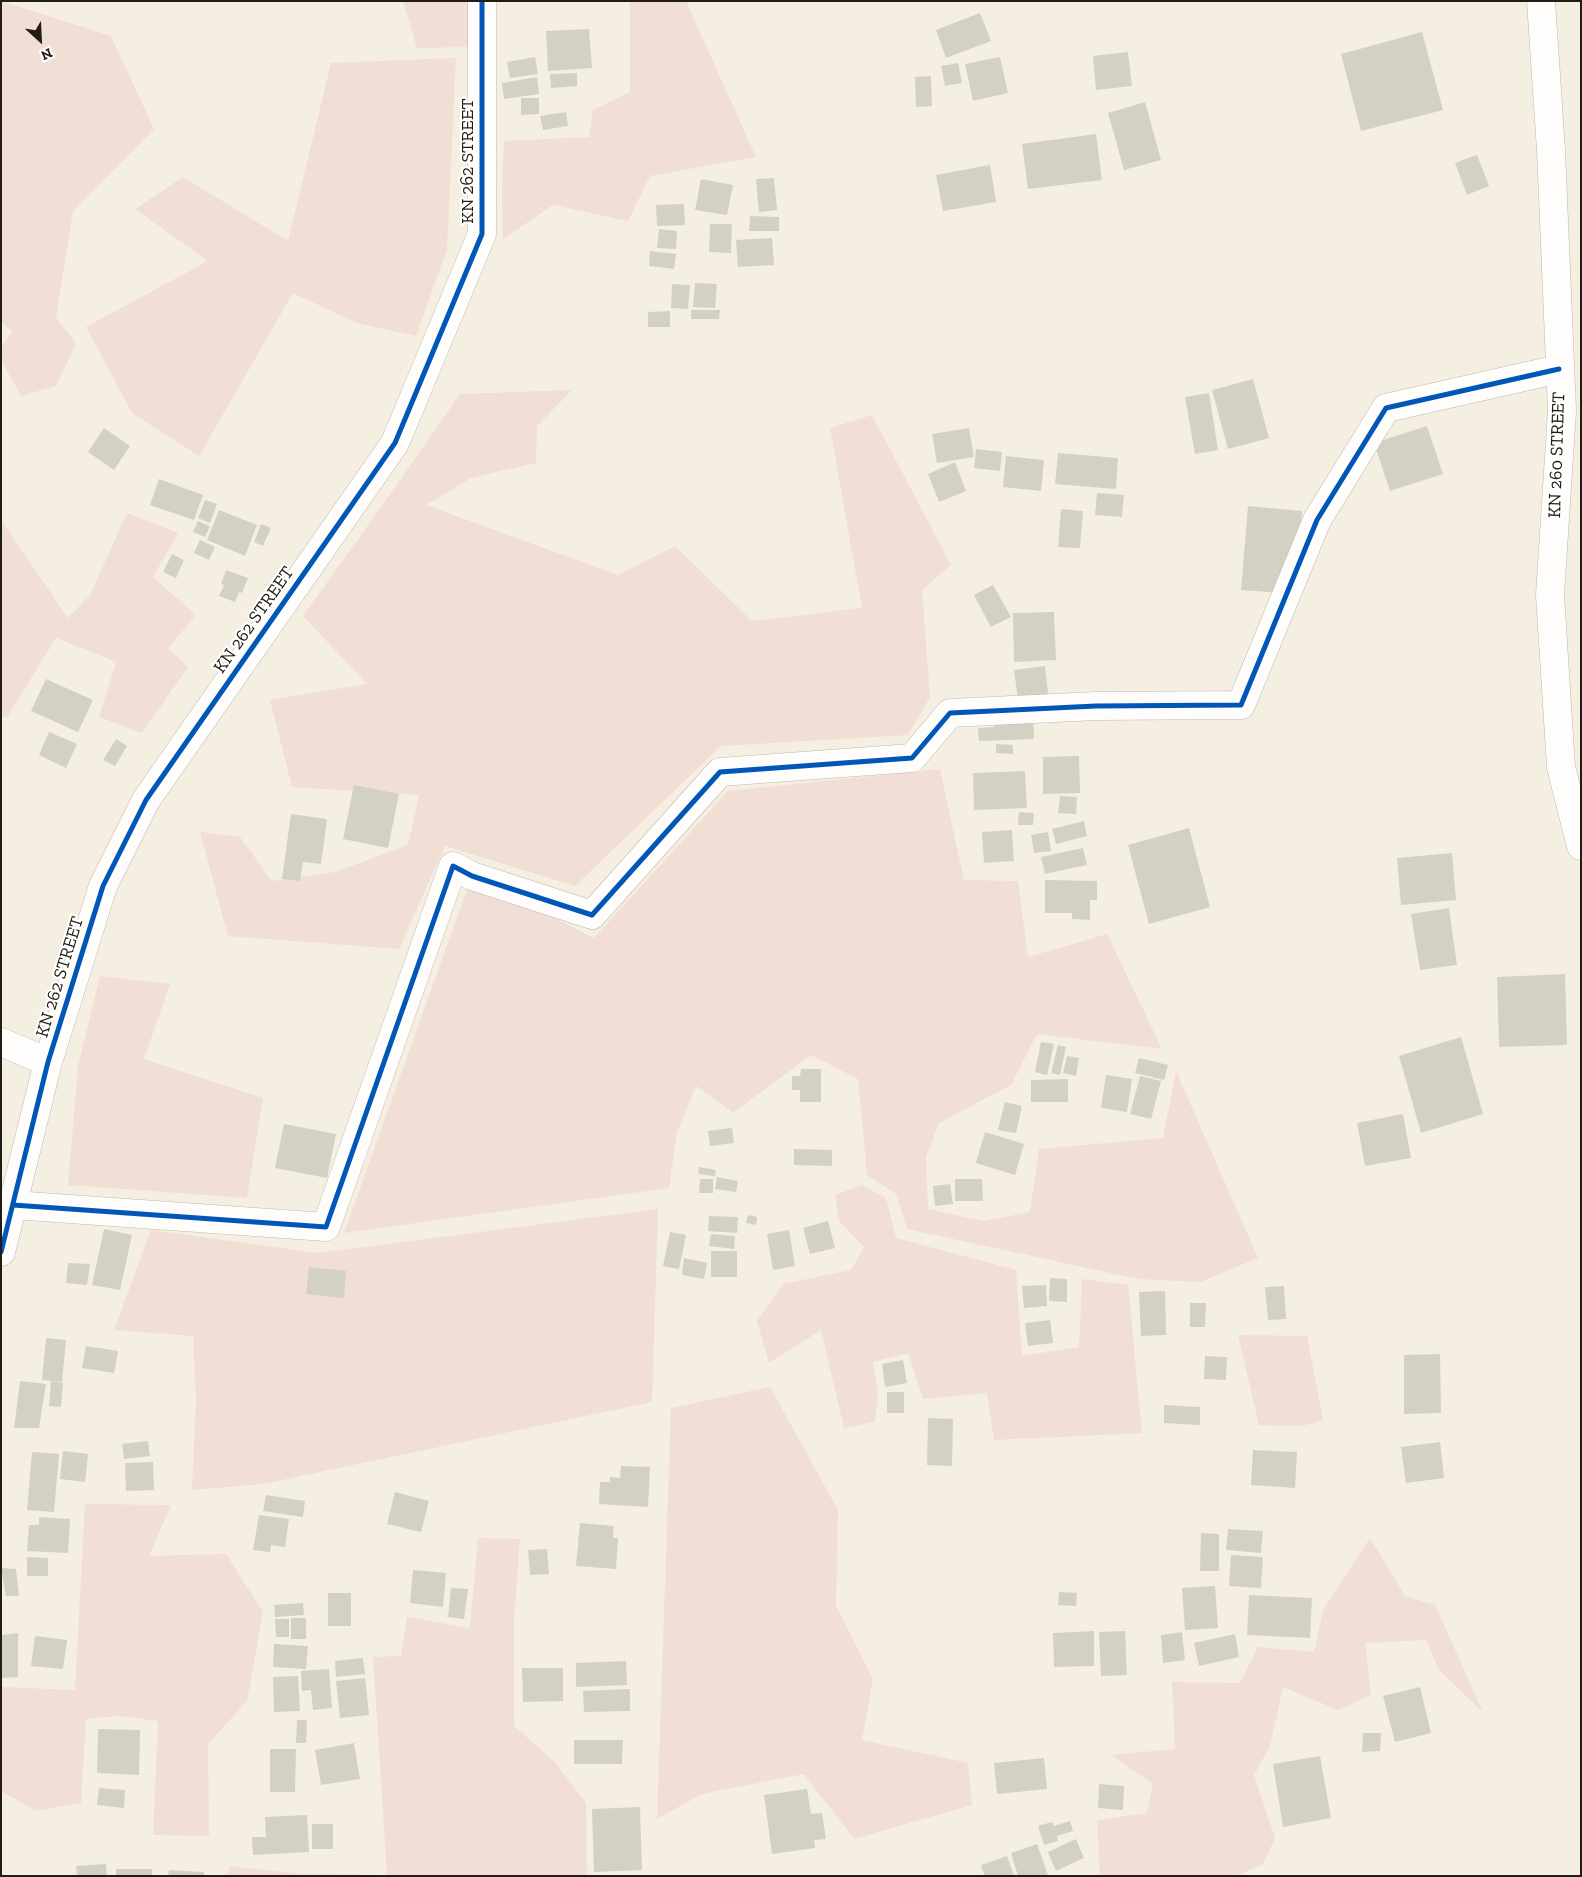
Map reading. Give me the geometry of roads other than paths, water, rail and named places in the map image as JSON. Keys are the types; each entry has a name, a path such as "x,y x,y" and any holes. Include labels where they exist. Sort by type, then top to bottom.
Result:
{"street":[{"name":"KN 262 STREET","path":"1,1252 48,1062 103,886 146,800 395,443 482,234 482,1"},
{"name":"KN 260 STREET","path":"1541,1 1551,150 1562,411 1550,595 1561,767 1581,846"},
{"path":"13,1205 326,1227 453,866 472,876 592,915 720,772 912,758 950,712 1096,706 1241,705 1317,520 1386,408 1559,369"},
{"path":"1,1042 48,1062"}]}
